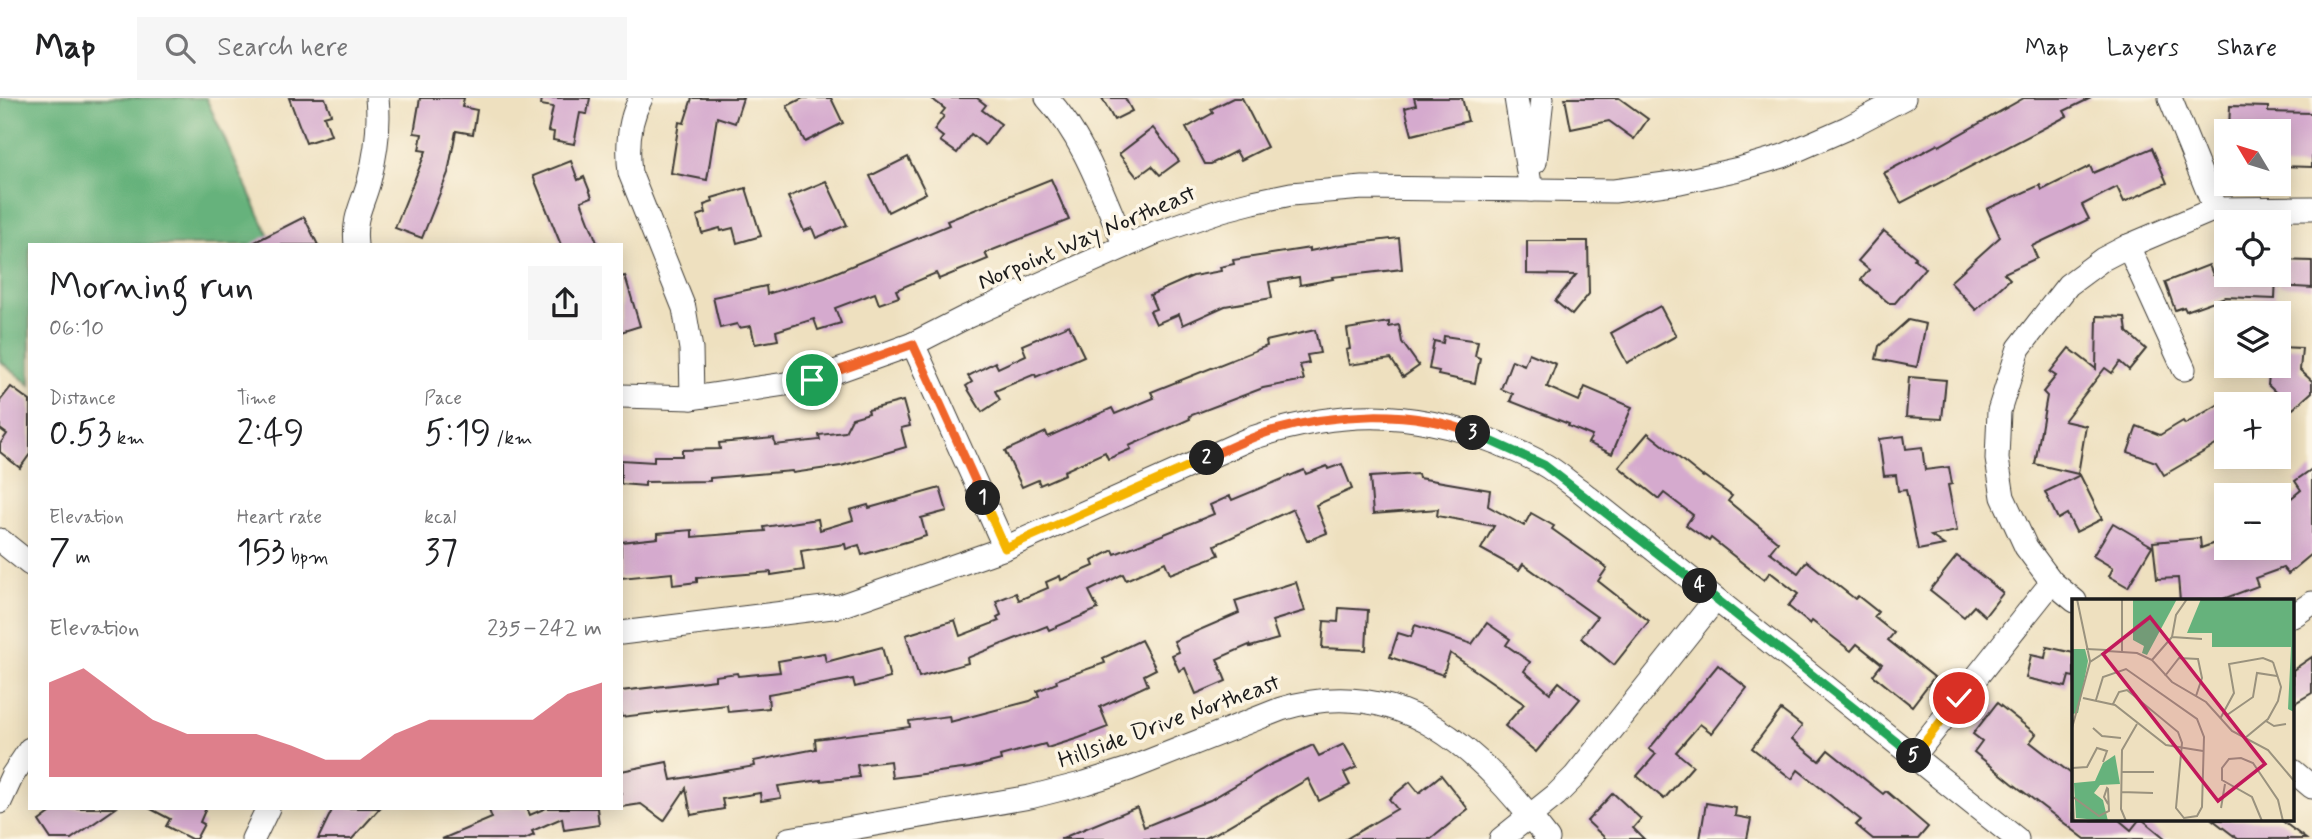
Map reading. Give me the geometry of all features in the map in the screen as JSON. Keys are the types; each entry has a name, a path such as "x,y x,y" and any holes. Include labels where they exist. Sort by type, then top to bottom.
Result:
{"street":[{"path":"356,243 354,225 369,182 376,149 377,98"},
{"path":"641,98 629,132 630,173 684,308 691,349 692,398"},
{"path":"1047,98 1059,112 1087,158 1125,246"},
{"path":"1516,98 1531,190"},
{"path":"1531,190 1542,98"},
{"path":"2170,98 2215,209"},
{"name":"Norpoint Way Northeast","path":"623,396 692,398 812,380 913,344 964,318 1125,246 1222,210 1291,194 1363,188 1614,191 1679,182 1783,156 1847,128 1895,100"},
{"path":"2073,599 2052,582 2026,547 2003,497 1997,459 1999,411 2019,348 2068,285 2103,259 2128,246 2215,209 2312,208"},
{"path":"2128,246 2184,369"},
{"path":"913,344 1005,548"},
{"path":"623,633 840,606 1005,548 1249,439 1293,426 1357,416 1409,418 1462,429 1544,465 1589,497 2017,839"},
{"path":"0,540 28,562"},
{"path":"1913,757 2052,582"},
{"path":"1502,839 1575,776 1715,600"},
{"path":"2294,615 2312,603"},
{"name":"Hillside Drive Northeast","path":"789,839 1030,797 1129,769 1281,709 1301,703 1339,699 1383,704 1432,725 1468,750 1530,815 1548,839"},
{"path":"0,765 28,747"},
{"path":"0,802 28,749"},
{"path":"2294,772 2312,786"},
{"path":"253,839 267,810"}],"green space":[{"path":"0,98 206,98 272,243 28,243 28,383 0,361"}],"building":[{"path":"289,98 325,98 331,114 324,116 331,135 306,143"},
{"path":"420,98 464,98 462,107 477,110 473,134 456,131 448,173 422,238 395,228 426,151 419,150 422,134 414,133"},
{"path":"542,98 590,98 587,114 580,113 574,144 553,140 554,132 548,131 553,107 541,105"},
{"path":"692,98 743,98 735,123 717,117 707,180 671,173 679,122 684,123"},
{"path":"803,98 831,98 843,123 805,142 787,106"},
{"path":"931,98 977,98 986,105 982,110 1001,124 985,145 971,134 957,153 940,141 943,137 934,130 944,116 941,114 945,109"},
{"path":"1102,98 1125,98 1132,111 1114,120"},
{"path":"1233,98 1242,98 1267,147 1241,160 1236,151 1211,164 1205,164 1186,128 1213,113 1211,109"},
{"path":"1414,98 1462,98 1468,121 1412,135 1405,108 1416,105"},
{"path":"1565,98 1619,98 1648,119 1634,139 1609,121 1571,129"},
{"path":"2024,98 2091,98 2064,111 2067,116 1901,203 1884,173 1938,144 1939,146"},
{"path":"2230,106 2268,107 2268,112 2312,113 2312,167 2291,166 2291,119 2229,119"},
{"path":"1153,128 1179,161 1160,175 1152,166 1137,177 1119,154"},
{"path":"2152,148 2167,183 2124,202 2117,187 2082,205 2089,219 2032,246 2037,258 2004,273 2010,279 1976,310 1950,282 2000,237 1987,209 2040,185 2042,190 2090,166 2093,173"},
{"path":"908,157 926,193 888,212 870,176"},
{"path":"571,161 578,180 584,177 592,197 581,201 597,243 560,243 533,176"},
{"path":"1051,179 1069,220 985,253 988,259 939,279 936,273 896,290 899,297 879,304 875,293 835,308 841,323 818,330 814,319 776,331 778,340 755,344 751,326 739,328 737,324 720,328 713,297 766,286 767,294 825,277 949,225 947,221"},
{"path":"826,181 847,225 816,238 812,228 804,231 788,197"},
{"path":"746,188 761,236 737,243 733,228 702,233 697,216 706,213 704,205 713,202 712,198"},
{"path":"304,217 317,243 253,243"},
{"path":"1884,231 1916,257 1914,259 1925,268 1895,303 1889,303 1861,280 1869,270 1858,261"},
{"path":"1399,238 1402,269 1332,277 1333,279 1300,285 1299,277 1269,282 1272,298 1225,306 1183,325 1179,314 1156,324 1150,311 1156,309 1150,295 1193,276 1221,271 1220,267 1234,264 1233,260"},
{"path":"1527,241 1588,241 1589,294 1572,315 1555,301 1576,275 1527,274"},
{"path":"2291,260 2312,261 2312,288 2291,287"},
{"path":"2209,265 2214,275 2214,287 2276,287 2275,299 2225,297 2186,311 2184,307 2175,310 2165,282"},
{"path":"623,276 640,326 623,331"},
{"path":"1660,306 1676,336 1627,363 1611,333"},
{"path":"2097,316 2125,317 2127,332 2146,349 2129,370 2120,362 2112,373 2105,368 2064,421 2086,426 2078,474 2035,464 2047,396 2043,392 2056,376 2050,372 2069,348 2096,369"},
{"path":"1908,320 1926,324 1917,367 1876,359 1879,346"},
{"path":"1389,322 1389,327 1399,325 1402,342 1419,366 1403,377 1391,359 1349,365 1346,350 1350,349 1347,329"},
{"path":"1069,325 1084,356 995,391 1000,400 982,412 966,386 972,382 968,376 995,362 998,368 1026,355 1022,345"},
{"path":"1315,330 1320,353 1307,355 1309,363 1300,365 1304,380 1263,388 1189,416 1190,419 1129,446 1131,449 1108,459 1105,452 1040,485 1038,480 1022,487 1005,451 1046,432 1048,437 1112,408 1115,414 1154,398 1151,392 1267,346 1266,341"},
{"path":"1444,336 1478,341 1475,356 1480,358 1475,383 1438,375 1439,371 1429,369 1434,341 1443,343"},
{"path":"2291,348 2302,348 2300,370 2312,381 2312,392 2293,409 2291,392 2275,392 2268,385 2269,378 2291,378"},
{"path":"1529,353 1556,364 1547,387 1579,401 1585,387 1632,407 1612,454 1588,443 1592,436 1568,426 1569,424 1510,401 1513,394 1501,389 1512,360 1524,365"},
{"path":"1909,377 1946,380 1942,419 1906,417"},
{"path":"11,387 28,400 28,457 20,468 0,452 0,444 7,434 0,429 0,401"},
{"path":"903,401 910,426 901,428 906,447 841,466 793,473 710,478 710,481 645,482 645,486 623,484 623,460 654,462 654,456 682,456 682,450 720,449 719,443 774,438 775,445 820,440 819,435 845,432 852,418 869,413 868,410"},
{"path":"2214,407 2214,446 2164,475 2156,462 2128,452 2137,426 2160,435 2183,421 2185,424"},
{"path":"1648,433 1703,477 1732,496 1728,501 1778,542 1770,552 1798,573 1807,561 1855,599 1858,596 1878,612 1874,617 1894,633 1888,640 1934,677 1912,706 1873,675 1882,664 1857,644 1851,651 1788,606 1798,594 1770,572 1764,580 1711,538 1709,541 1686,525 1693,515 1664,493 1659,499 1619,467"},
{"path":"1904,436 1906,449 1922,447 1925,470 1949,467 1952,484 1948,485 1957,531 1931,536 1944,545 1918,550 1906,490 1898,491 1896,475 1884,476 1879,439"},
{"path":"1342,464 1352,489 1316,505 1327,533 1307,541 1293,509 1215,545 1219,555 1170,574 1165,562 1126,580 1123,574 1089,591 1098,609 1049,630 1047,626 967,658 968,663 919,677 906,635 955,620 960,636 999,621 997,617 1001,615 996,601 1016,593 1019,600 1048,588 1046,582 1060,576 1061,580 1094,566 1092,561 1113,550 1115,554 1214,514 1210,505 1230,496 1232,500 1304,470 1306,474"},
{"path":"2312,469 2312,554 2288,574 2283,568 2255,578 2258,586 2223,599 2180,599 2178,578 2157,579 2153,542 2200,538 2201,548 2214,543 2214,560 2291,560 2291,498 2301,490 2295,481"},
{"path":"1418,474 1419,478 1490,490 1488,506 1524,526 1531,513 1554,526 1552,529 1607,568 1598,581 1649,621 1614,665 1581,638 1597,617 1523,564 1519,570 1481,549 1494,526 1437,516 1438,509 1373,514 1370,477"},
{"path":"2080,475 2102,519 2076,532 2067,514 2058,519 2045,492"},
{"path":"940,488 947,511 921,518 926,536 862,555 859,545 846,549 845,544 801,551 804,570 771,575 771,572 697,578 697,582 673,585 672,573 623,578 623,542 658,538 658,533 692,530 692,537 765,531 764,527 818,519 820,530 853,520 850,510 868,505 869,508"},
{"path":"2113,523 2152,546 2128,587 2109,576 2113,568 2093,556"},
{"path":"1957,556 2003,593 1985,616 1974,606 1964,617 1930,590"},
{"path":"1296,582 1305,611 1272,621 1278,639 1250,647 1249,645 1217,659 1226,681 1196,694 1185,668 1179,671 1172,655 1179,652 1174,641 1239,613 1235,601"},
{"path":"1339,608 1368,610 1366,650 1322,648 1324,621 1338,622"},
{"path":"1487,623 1510,639 1506,645 1530,662 1524,671 1550,693 1559,682 1580,699 1536,752 1505,726 1524,704 1450,653 1443,675 1390,657 1398,633 1411,637 1415,625 1472,644"},
{"path":"1141,640 1156,669 1144,675 1148,685 1100,707 1108,727 1047,748 1045,744 1000,756 1001,760 970,768 892,778 890,761 857,765 859,777 778,786 781,798 761,801 760,793 722,799 724,809 691,815 686,788 664,821 641,804 623,807 623,771 667,762 671,780 755,766 754,761 816,749 815,739 910,727 909,721 949,716 950,722 1030,701 1039,696 1037,691 1057,683 1056,680 1105,663 1103,658"},
{"path":"882,647 890,678 855,687 853,679 768,694 769,708 728,712 727,705 623,717 623,691 715,680 715,676 737,673 738,676 780,672 778,661 824,653 826,662"},
{"path":"2047,647 2072,653 2072,677 2069,676 2066,687 2026,678 2031,655 2045,658"},
{"path":"2312,657 2312,693 2294,703 2294,669"},
{"path":"1718,665 1747,688 1712,733 1700,724 1676,752 1693,766 1664,799 1637,776 1656,754 1649,749"},
{"path":"1997,703 2036,734 2030,742 2072,774 2072,822 2121,822 2131,830 2137,822 2145,822 2166,839 2085,839 1974,752 1982,741 1973,734"},
{"path":"1781,710 1802,726 1792,739 1819,761 1828,750 1883,794 1886,791 1928,827 1918,839 1873,839 1856,825 1861,820 1798,770 1792,779 1752,748"},
{"path":"1344,744 1357,767 1344,773 1350,785 1319,801 1308,779 1202,839 1060,839 1137,807 1144,827 1210,800 1270,765 1313,745 1319,756"},
{"path":"1441,775 1468,809 1431,839 1346,839 1397,809 1389,799 1410,782 1419,793"},
{"path":"1613,793 1641,819 1633,828 1644,839 1606,839 1587,821"},
{"path":"1706,803 1736,808 1735,816 1751,819 1747,839 1700,839"},
{"path":"54,810 113,810 71,839 51,839 39,821"},
{"path":"153,810 205,810 200,822 204,824 196,839 166,826 170,819"},
{"path":"332,810 378,810 352,839 318,839"},
{"path":"489,810 528,810 530,815 541,810 597,810 599,825 564,830 562,818 532,831 534,835 525,839 442,839 492,818"},
{"path":"2216,822 2284,822 2306,839 2238,839"}],"route":[{"path":"812,380 913,344 1005,548 1271,431 1357,416 1384,415 1462,429 1544,465 1578,489 1913,757 1959,698"}]}
